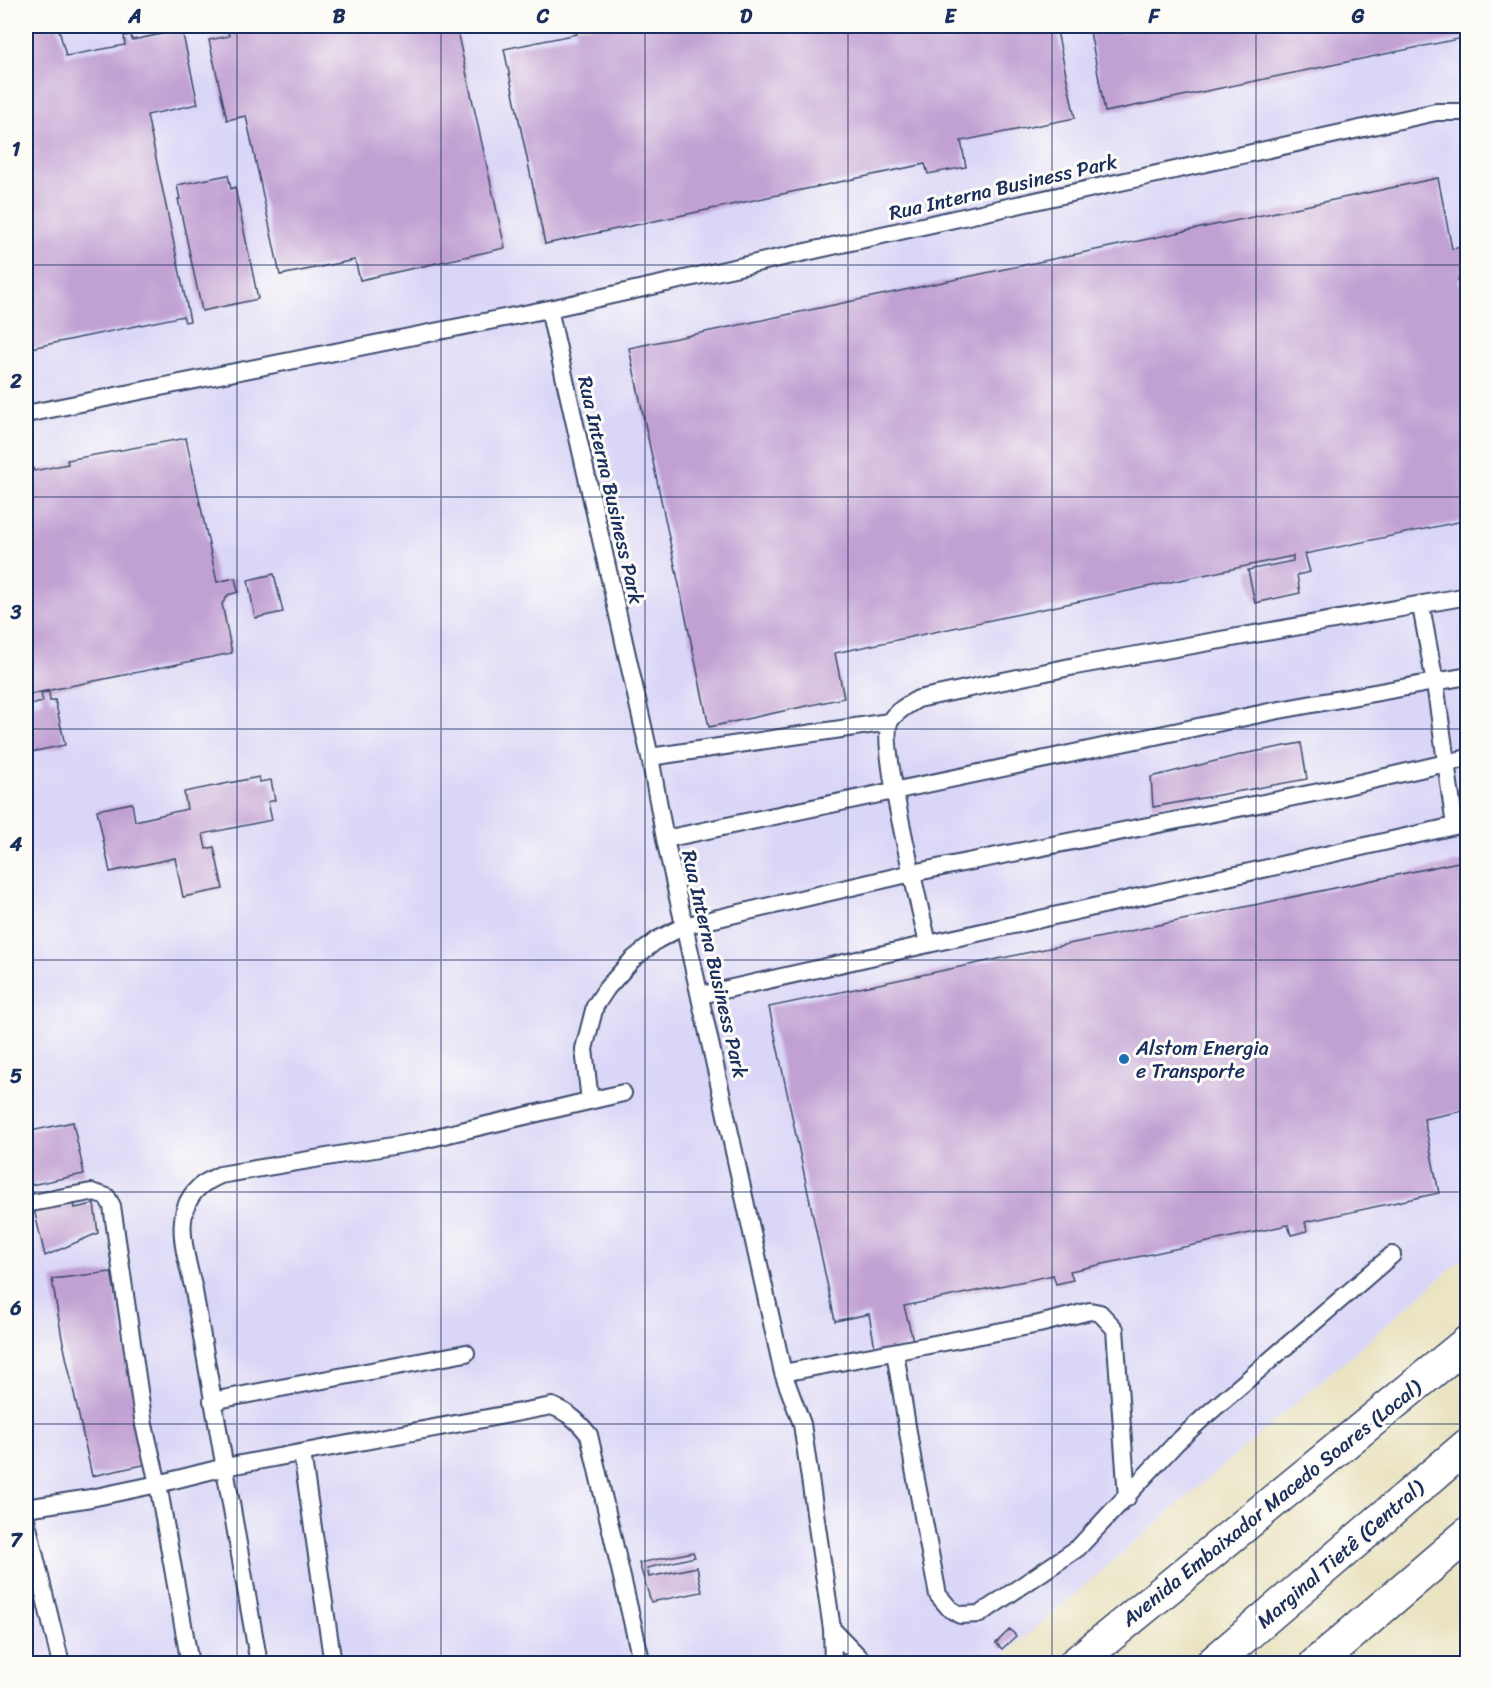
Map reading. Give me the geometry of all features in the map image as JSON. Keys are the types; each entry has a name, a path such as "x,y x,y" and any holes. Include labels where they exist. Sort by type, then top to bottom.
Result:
{"highway":[{"name":"Avenida Embaixador Macedo Soares (Local)","path":"1075,1664 1467,1342"},
{"name":"Marginal Tietê (Central)","path":"1212,1664 1467,1445"},
{"path":"1316,1664 1467,1534"}],"lane":[{"name":"Rua Interna Business Park","path":"26,414 549,309 1436,112 1467,112"},
{"name":"Rua Interna Business Park","path":"549,309 650,757 665,839 783,1373 802,1424 832,1629 832,1664"},
{"path":"928,944 894,790 886,741 889,722 900,709 918,699 1075,666 1467,597"},
{"path":"701,995 1461,824 1446,763 1421,606"},
{"path":"665,839 1274,711 1467,676"},
{"path":"650,757 889,722"},
{"path":"590,1101 584,1049 595,1006 607,987 632,960 657,940 684,926 912,873 1329,790 1467,758"},
{"path":"259,1664 194,1291 181,1233 183,1216 191,1197 202,1185 220,1175 410,1143 623,1093"},
{"path":"26,1204 91,1192 107,1197 112,1206 144,1425 158,1484 190,1664"},
{"path":"895,1352 938,1594 950,1609 960,1615 980,1614 1078,1548 1176,1443 1392,1255"},
{"path":"783,1373 1039,1324 1090,1311 1100,1313 1115,1329 1127,1497"},
{"path":"212,1401 466,1353"},
{"path":"26,1508 91,1498 225,1467 552,1406 578,1420 589,1435 642,1664"},
{"path":"302,1453 333,1664"},
{"path":"26,1519 61,1664"},
{"path":"832,1629 866,1664"}],"shaded area":[{"path":"26,26 1467,26 1467,1255 995,1663 34,1663 26,1637"}],"building":[{"path":"58,26 66,56 125,45 124,36 131,35 132,40 182,30 198,104 147,115 190,321 185,322 183,316 26,349 26,31"},
{"path":"227,26 456,26 505,248 360,280 355,260 280,275 246,116 227,120 209,40 229,36"},
{"path":"575,26 1056,26 1075,118 961,141 966,167 928,174 925,164 545,244 504,49 577,34"},
{"path":"1089,26 1118,26 1119,33 1158,26 1468,26 1468,37 1105,112"},
{"path":"228,175 231,189 235,187 258,299 202,311 177,185"},
{"path":"1438,178 1452,249 1468,246 1468,277 1458,279 1468,324 1468,520 1305,554 1310,572 1297,575 1300,593 1255,603 1248,570 1293,561 1293,556 835,653 844,698 709,727 629,348"},
{"path":"186,438 217,582 235,578 238,592 228,595 222,604 232,653 26,695 26,469 33,468 34,471 68,464 67,460"},
{"path":"274,574 283,612 255,618 248,580"},
{"path":"49,692 50,701 55,700 65,745 26,753 26,706 43,702 41,693"},
{"path":"1301,743 1307,779 1153,807 1151,777 1248,753"},
{"path":"259,777 260,782 271,780 275,800 268,802 272,820 203,834 206,849 214,847 223,889 183,897 175,858 110,872 97,810 132,803 135,821 187,809 184,792"},
{"name":"Alstom Energia e Transporte","path":"1468,860 1468,1110 1424,1119 1439,1193 1305,1222 1307,1231 1291,1235 1288,1225 1070,1271 1073,1280 1056,1284 1053,1275 904,1306 914,1344 876,1354 869,1314 835,1321 769,1007"},
{"path":"73,1122 84,1174 26,1186 26,1132"},
{"path":"74,1199 75,1208 94,1204 98,1233 45,1256 33,1205"},
{"path":"111,1272 148,1464 92,1476 62,1338 52,1279"},
{"path":"693,1552 695,1557 647,1568 649,1577 697,1567 702,1592 651,1602 639,1563"},
{"path":"1010,1629 1016,1636 1002,1649 996,1643"}],"place":[{"name":"Alstom Energia e Transporte","path":"1124,1059"}]}
